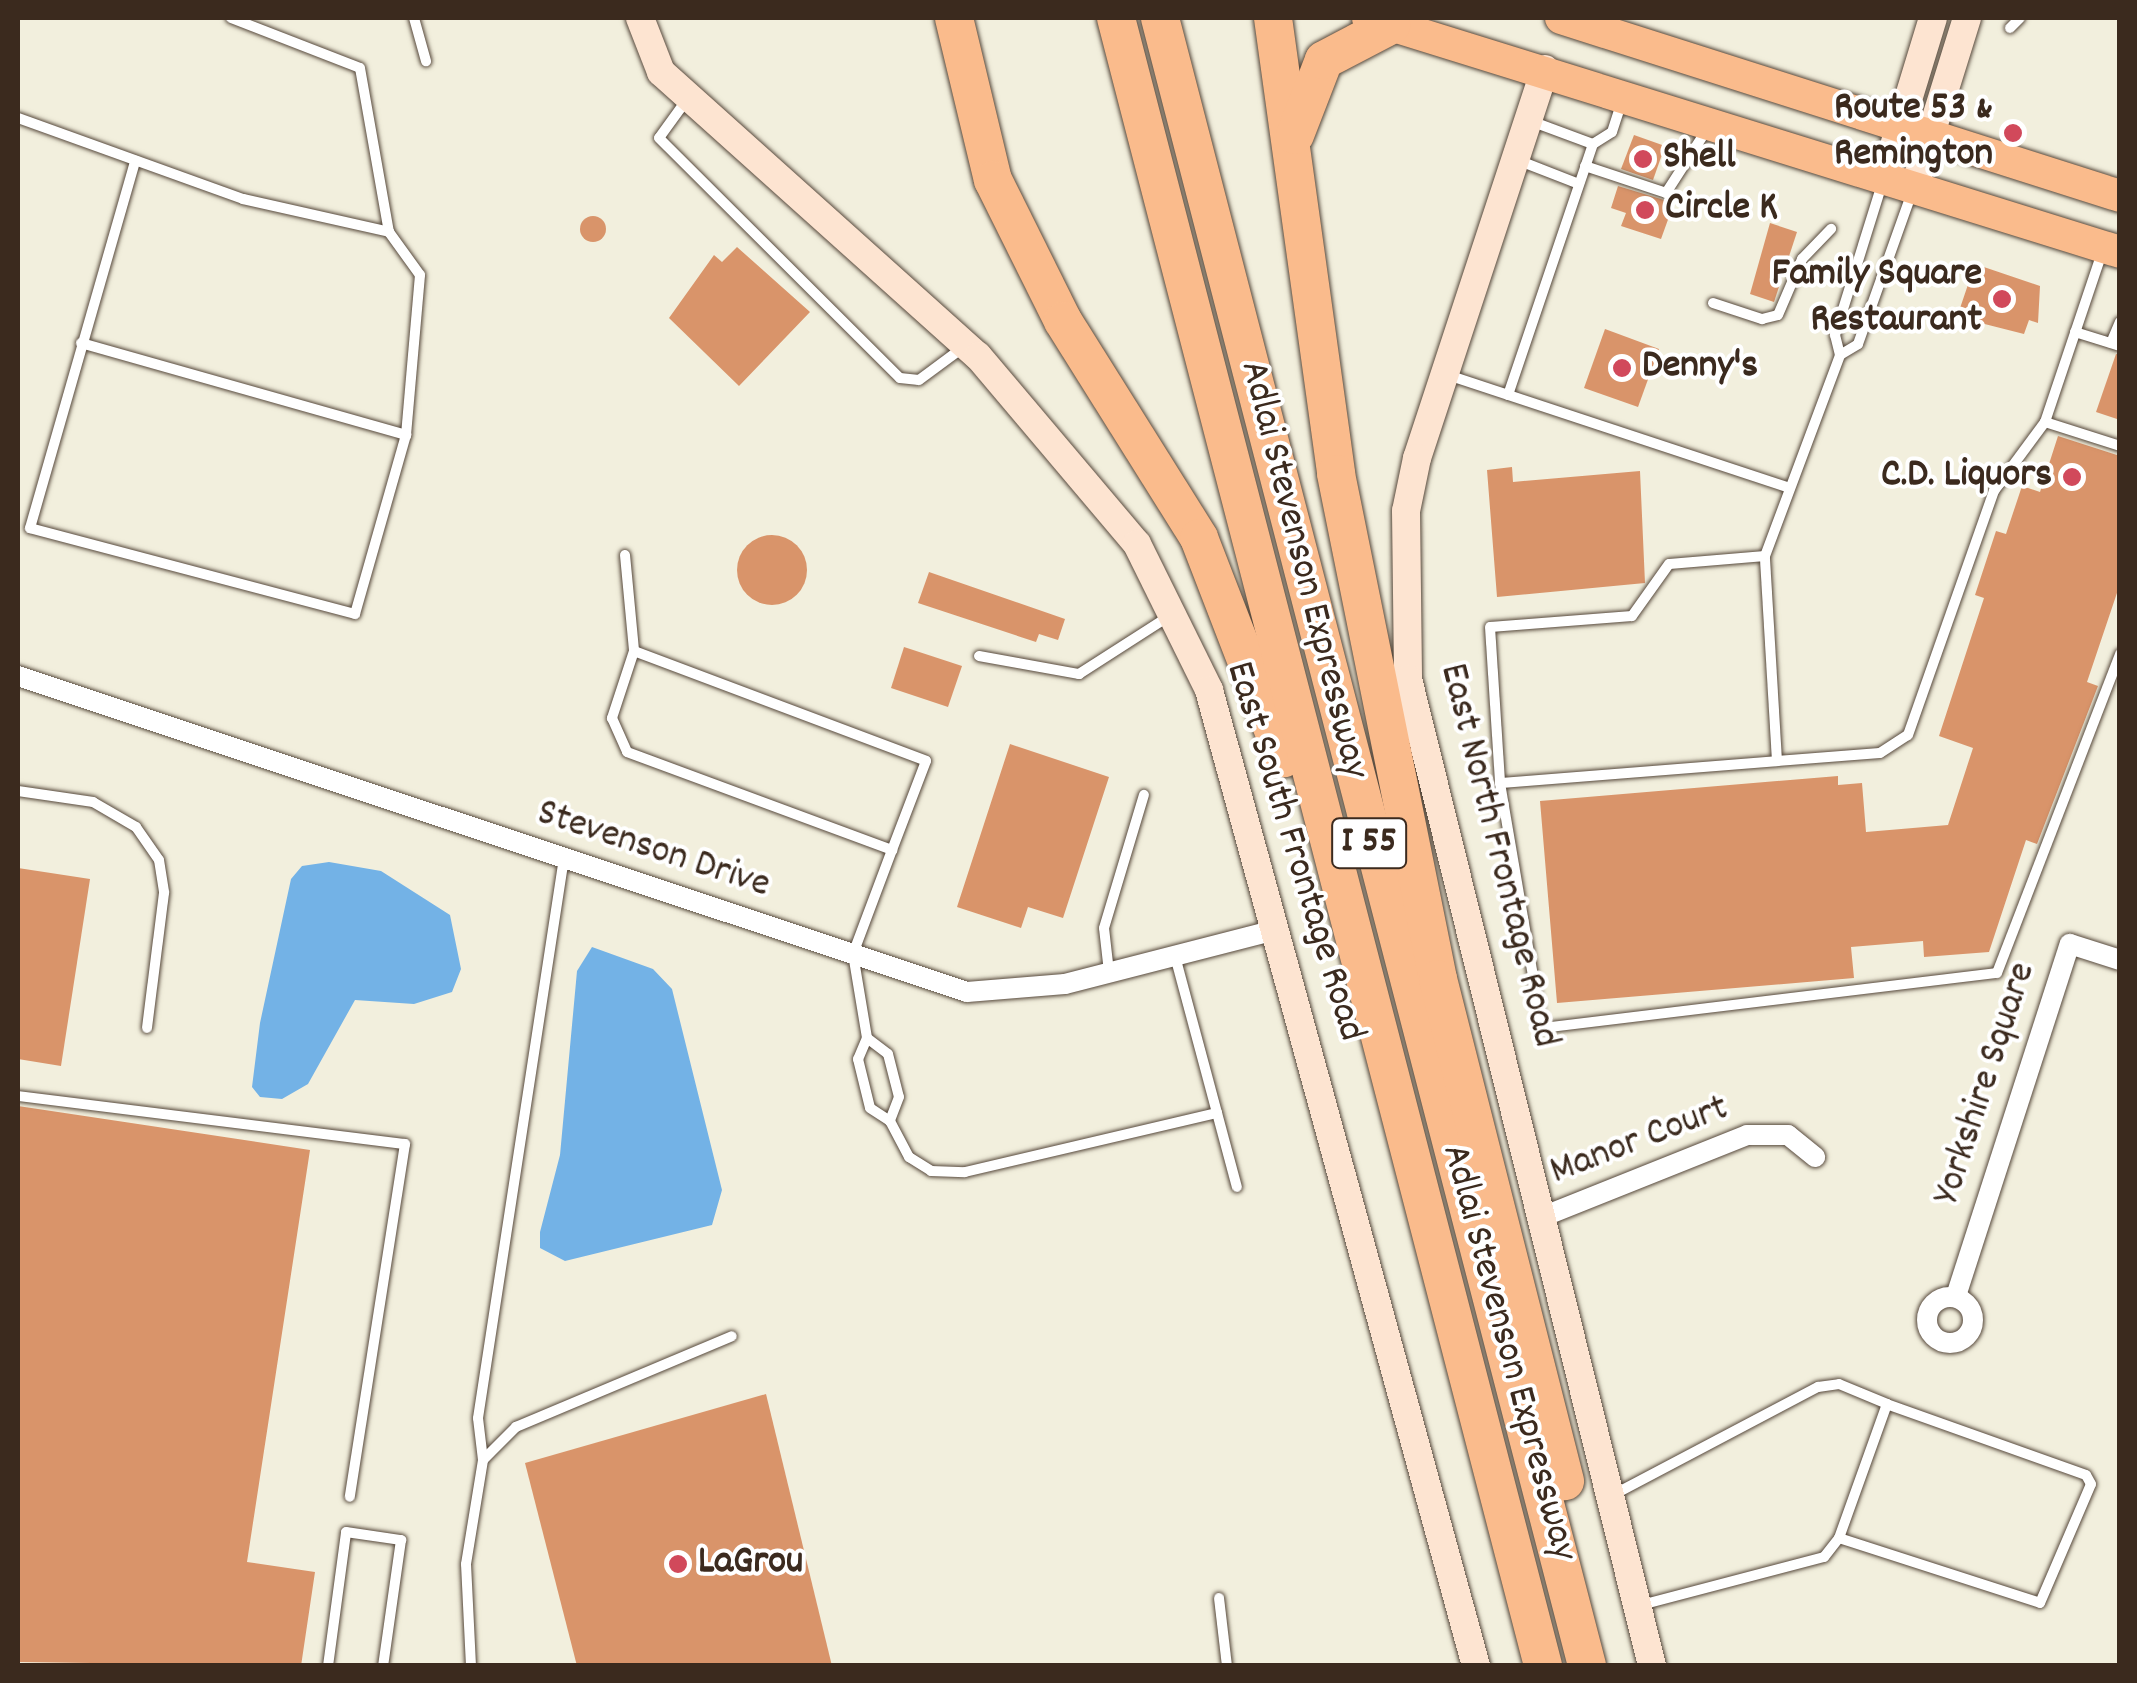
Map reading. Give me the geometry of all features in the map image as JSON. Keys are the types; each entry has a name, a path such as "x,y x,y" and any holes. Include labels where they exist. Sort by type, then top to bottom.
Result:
{"highway":[{"path":"954,18 993,180 1063,321 1200,538 1326,846"},
{"name":"Adlai Stevenson Expressway","path":"1116,18 1326,846 1543,1666"},
{"name":"Adlai Stevenson Expressway","path":"1160,18 1587,1666"},
{"path":"1272,18 1336,474 1438,979 1570,1502 1597,1666"},
{"path":"1292,147 1324,60 1379,22"}],"main road":[{"path":"1561,18 2120,196"},
{"path":"1379,22 1546,69 2112,250"}],"street":[{"name":"East South Frontage Road","path":"640,18 661,72 966,345 1137,544 1209,690 1476,1666"},
{"path":"1900,180 1900,123 1933,18"},
{"path":"1900,180 1932,133 1967,18"},
{"name":"East North Frontage Road","path":"1546,69 1442,374 1406,511 1408,678 1652,1666"},
{"name":"Stevenson Drive","path":"18,676 967,992 1021,993 1275,930"},
{"name":"Yorkshire Square","path":"1956,1296 2070,944 2120,960"},
{"name":"Manor Court","path":"1542,1217 1747,1135 1788,1135 1815,1157"}],"lane":[{"path":"135,161 30,528 354,614 406,435 420,275 388,232 360,68 231,18"},
{"path":"414,18 426,60"},
{"path":"2010,28 2020,18"},
{"path":"1508,395 1593,144 1612,132 1625,94"},
{"path":"688,97 658,138 887,366 919,380 966,345"},
{"path":"18,118 244,199 388,232"},
{"path":"1528,119 1593,144"},
{"path":"1585,166 1666,193 1712,121"},
{"path":"1514,159 1579,184"},
{"path":"1840,355 1858,344 1900,180"},
{"path":"1777,761 1765,556 1840,355 1835,336 1900,180"},
{"path":"1713,303 1762,319 1778,315 1802,258 1832,229"},
{"path":"1500,783 1880,753 1908,735 1994,491 2045,422 2076,332 2112,250"},
{"path":"2076,332 2115,345 2120,322"},
{"path":"81,343 406,435"},
{"path":"1442,374 1790,488"},
{"path":"2045,422 2120,446"},
{"path":"626,555 634,651 612,718 627,752 892,850"},
{"path":"1765,556 1669,564 1632,616 1490,626 1500,783 1542,1028 1998,972 2120,654"},
{"path":"979,656 1079,674 1172,614"},
{"path":"634,651 926,762 853,954 866,1038 858,1059 870,1108 890,1122 920,1167 964,1172 1217,1113"},
{"path":"18,791 93,802 136,827 159,860 164,894 148,1028"},
{"path":"1109,973 1104,928 1144,794"},
{"path":"472,1666 466,1564 483,1460 478,1418 564,858"},
{"path":"1175,956 1237,1187"},
{"path":"866,1038 888,1054 898,1097 890,1122"},
{"path":"18,1096 406,1144 350,1497"},
{"path":"483,1460 516,1427 732,1336"},
{"path":"1610,1496 1818,1387 1839,1384 2086,1474 2091,1484 2040,1602 1840,1538"},
{"path":"1636,1606 1807,1564 1840,1538 1887,1404"},
{"path":"328,1666 346,1532 401,1540 383,1666"},
{"path":"1219,1598 1227,1666"}],"water":[{"path":"329,862 381,871 450,915 461,969 452,992 414,1004 355,1000 308,1084 282,1099 260,1097 252,1087 260,1023 291,879 302,866"},
{"path":"592,947 653,969 672,989 722,1190 712,1225 565,1261 540,1248 540,1232 560,1155 577,971"}],"building":[{"name":"Shell","path":"1634,135 1665,146 1653,180 1621,169"},
{"name":"Circle K","path":"1618,186 1674,203 1661,239 1621,226 1626,213 1611,208"},
{"path":"593,216 602,220 606,229 602,238 593,242 584,238 580,229 584,220"},
{"path":"1770,223 1797,232 1774,302 1750,294"},
{"path":"737,247 810,312 739,386 669,318 714,255 722,262"},
{"name":"Family Square Restaurant","path":"1975,264 2040,286 2038,323 2029,320 2024,334 1957,317"},
{"name":"Denny's","path":"1605,329 1659,349 1638,407 1584,388"},
{"path":"2116,354 2120,355 2120,420 2096,412"},
{"path":"2058,436 2120,456 2120,584 2087,682 2098,686 2037,844 2026,840 1989,952 1924,957 1923,941 1851,947 1854,978 1557,1003 1540,801 1838,776 1838,785 1862,783 1866,832 1948,825 1973,748 1939,736 1984,598 1975,595 1996,531 2006,534 2022,486 2040,492"},
{"path":"1512,467 1513,482 1640,471 1645,583 1497,597 1487,470"},
{"path":"772,535 797,545 807,570 797,595 772,605 747,595 737,570 747,545"},
{"path":"929,572 1065,619 1058,640 1039,634 1036,642 918,603"},
{"path":"904,647 962,666 948,707 891,688"},
{"path":"1010,744 1109,777 1063,918 1028,907 1021,928 957,907"},
{"path":"18,868 90,879 61,1066 18,1059"},
{"path":"18,1106 310,1150 247,1562 315,1572 301,1666 18,1662"},
{"name":"LaGrou","path":"766,1394 832,1666 577,1666 525,1463"}],"place":[{"name":"Route 53 & Remington","path":"2013,133"},
{"name":"Shell","path":"1643,159"},
{"name":"Circle K","path":"1645,210"},
{"name":"Family Square Restaurant","path":"2002,299"},
{"name":"Denny's","path":"1622,368"},
{"name":"C.D. Liquors","path":"2072,477"},
{"name":"LaGrou","path":"678,1564"}]}
